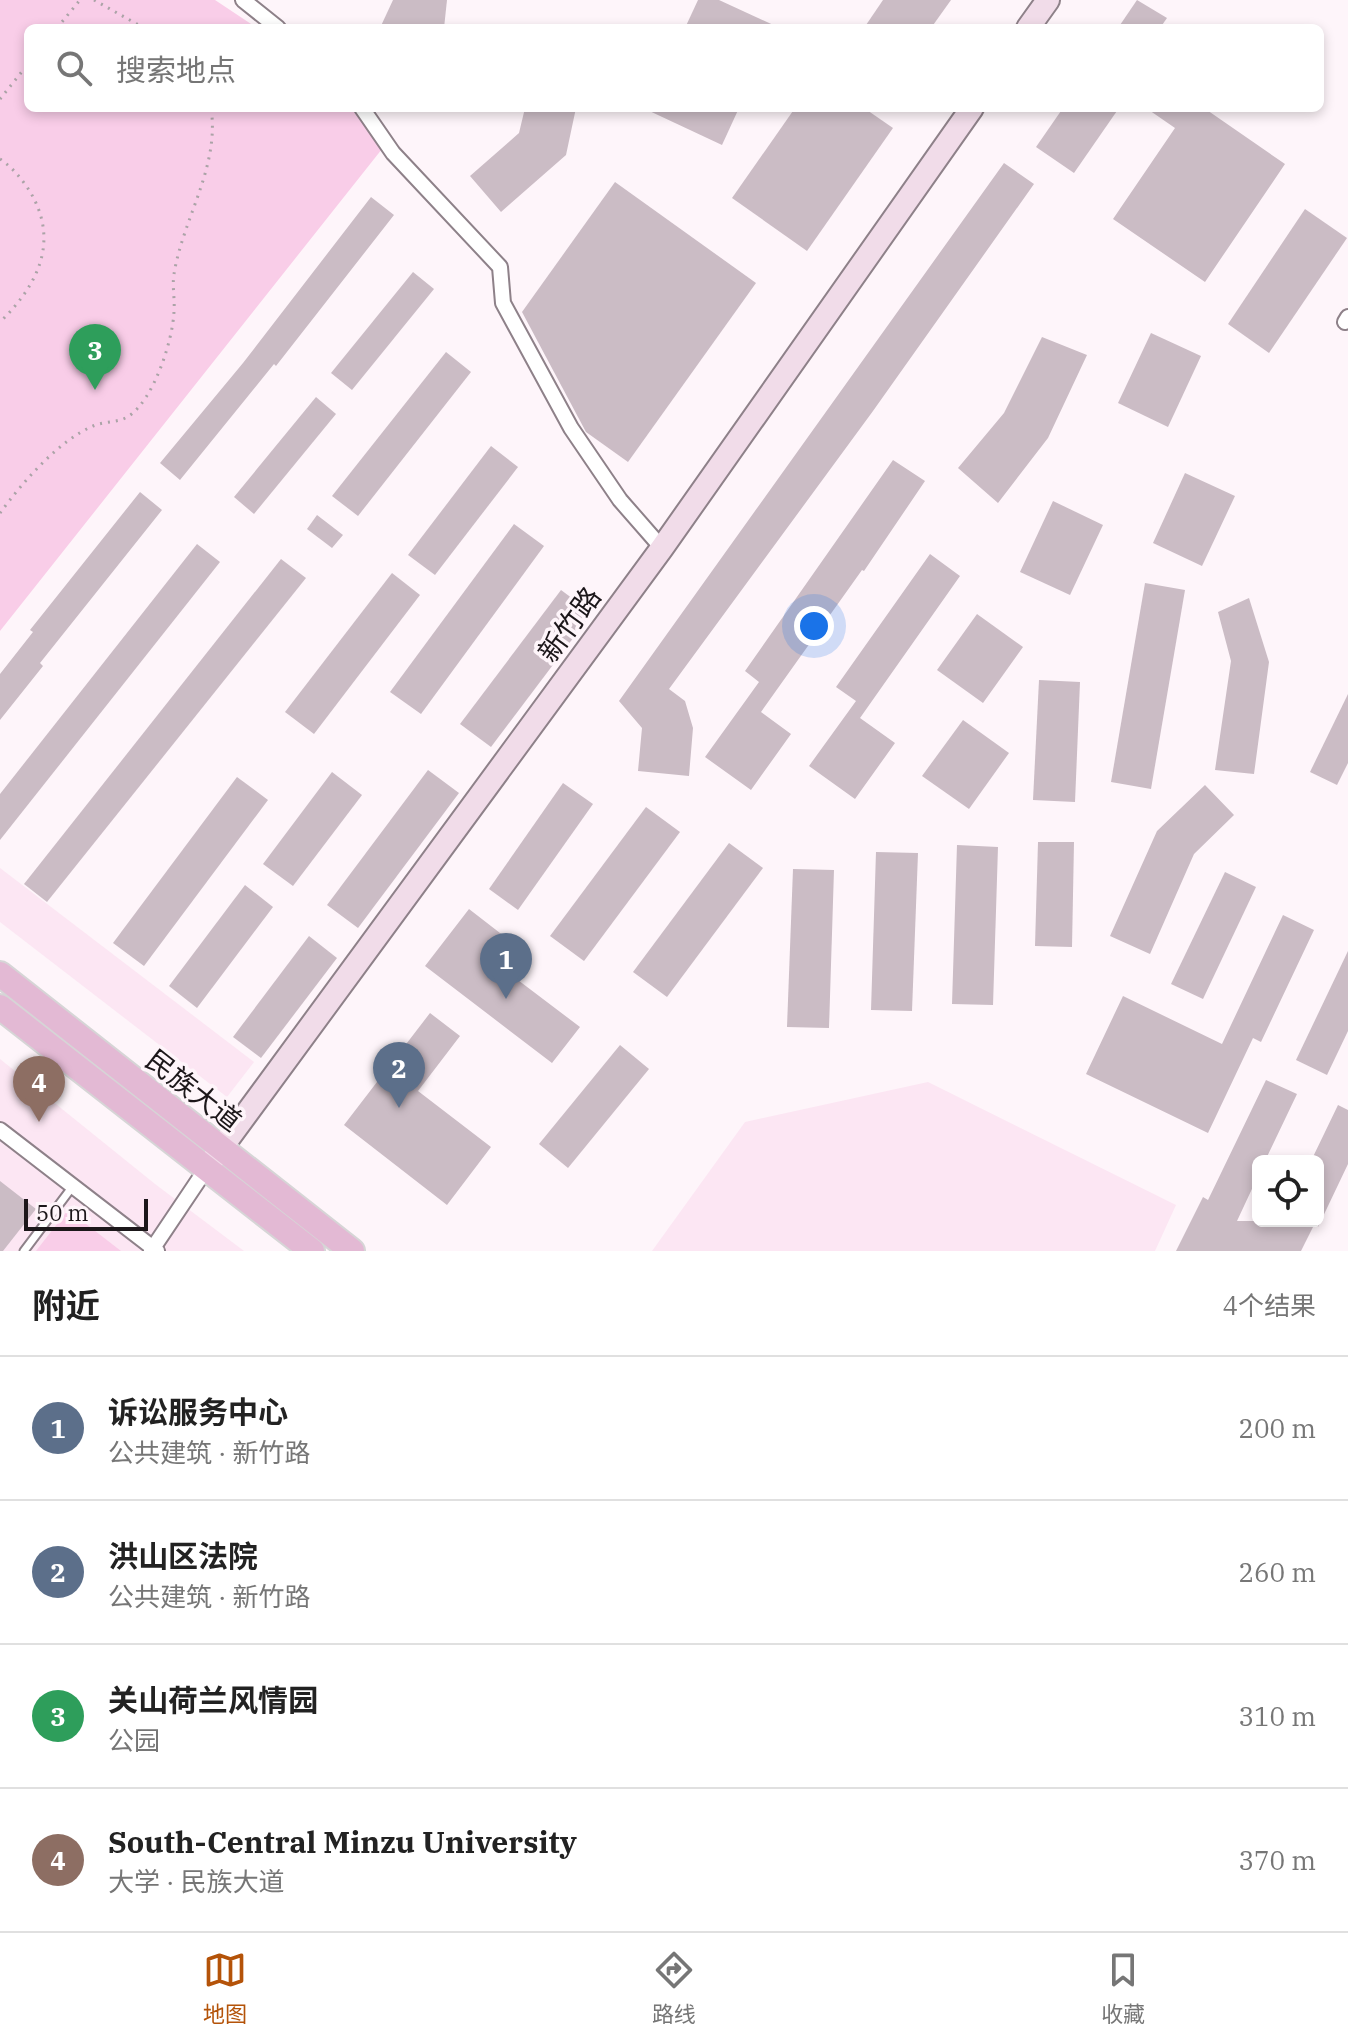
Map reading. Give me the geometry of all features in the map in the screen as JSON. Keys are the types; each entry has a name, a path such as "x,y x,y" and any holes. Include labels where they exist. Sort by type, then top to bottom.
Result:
{"main road":[{"path":"1031,24 1048,0"},
{"name":"新竹路","path":"206,1169 662,548 969,112"},
{"name":"民族大道","path":"0,974 352,1251"},
{"name":"民族大道","path":"0,1007 312,1251"}],"street":[{"path":"243,0 273,24"},
{"path":"365,112 393,153 500,267 503,303 571,428 620,500 662,548"},
{"path":"0,1130 154,1250 206,1169"}],"lane":[{"path":"24,1251 73,1186"}],"path":[{"path":"60,24 80,0"},
{"path":"94,0 137,24"},
{"path":"0,99 24,69"},
{"path":"0,513 23,484 58,451 94,425 130,415 155,379 172,331 175,309 173,277 207,168 213,133 211,112"},
{"path":"0,159 20,177 42,214 46,233 44,251 34,277 0,322"}],"shaded area":[{"path":"0,0 215,0 251,24 24,24 24,112 354,112 382,149 0,631"},
{"path":"0,868 254,1062 227,1097 0,922"},
{"path":"0,1059 155,1184 244,1251 0,1251"},
{"path":"928,1082 1176,1205 1155,1251 652,1251 745,1122"},
{"path":"68,1210 121,1251 36,1251"}],"building":[{"path":"393,0 447,0 444,24 382,24"},
{"path":"698,0 719,0 771,24 687,24"},
{"path":"883,0 951,0 934,24 867,24"},
{"path":"1137,0 1167,18 1163,24 1121,24"},
{"path":"524,112 575,112 566,155 501,212 470,176 519,133"},
{"path":"652,112 737,112 722,145"},
{"path":"792,112 870,112 893,128 807,251 732,198"},
{"path":"1060,112 1116,112 1074,173 1036,147"},
{"path":"1152,112 1210,112 1285,164 1205,282 1113,219 1175,128"},
{"path":"1004,163 1034,184 873,411 669,689 685,701 693,728 689,776 638,771 642,728 619,701"},
{"path":"615,182 756,283 628,462 586,432 522,312"},
{"path":"371,197 394,215 276,366 274,364 180,480 160,463 243,363"},
{"path":"1305,209 1347,238 1269,353 1228,324"},
{"path":"413,272 434,289 352,390 331,373"},
{"path":"1151,333 1201,356 1168,427 1118,403"},
{"path":"1042,337 1087,355 1048,438 998,503 958,468 1004,413"},
{"path":"446,352 471,372 358,516 332,496"},
{"path":"316,397 336,414 254,514 234,497"},
{"path":"491,446 518,467 435,575 408,555"},
{"path":"893,460 925,481 761,712 791,734 751,790 705,757 759,682 745,671"},
{"path":"1185,473 1235,496 1202,566 1153,543"},
{"path":"140,492 162,510 40,663 43,666 0,720 0,674 33,632 30,630"},
{"path":"1053,501 1103,525 1070,595 1020,572"},
{"path":"317,515 343,535 332,548 307,529"},
{"path":"514,524 544,546 421,714 390,692"},
{"path":"197,544 220,562 0,840 0,794"},
{"path":"930,554 960,576 860,718 895,743 855,799 809,766 856,701 836,687"},
{"path":"281,559 306,578 47,902 24,884"},
{"path":"392,573 420,595 314,734 285,712"},
{"path":"1145,583 1185,590 1151,789 1111,782"},
{"path":"561,590 592,613 491,747 460,724"},
{"path":"1249,598 1269,662 1254,774 1215,770 1231,661 1218,612"},
{"path":"977,614 1023,647 983,703 937,670"},
{"path":"1039,680 1080,682 1075,802 1033,800"},
{"path":"1348,694 1348,763 1337,785 1310,772"},
{"path":"963,720 1009,753 969,809 922,776"},
{"path":"428,770 459,793 358,928 327,905"},
{"path":"332,772 362,795 293,886 263,864"},
{"path":"237,777 268,800 144,966 113,943"},
{"path":"563,783 593,804 518,910 489,889"},
{"path":"1205,785 1234,815 1194,854 1150,954 1110,936 1157,831"},
{"path":"646,807 680,832 584,961 550,936"},
{"path":"1038,842 1074,842 1072,947 1035,946"},
{"path":"729,843 763,868 667,997 633,972"},
{"path":"957,845 998,847 993,1005 952,1004"},
{"path":"876,852 918,853 912,1011 871,1010"},
{"path":"793,869 834,870 829,1028 787,1027"},
{"path":"1225,872 1256,887 1203,999 1171,984"},
{"path":"245,885 273,907 197,1008 169,986"},
{"path":"469,909 522,950 506,971 580,1027 552,1063 425,966"},
{"path":"1283,915 1314,930 1261,1042 1253,1038 1208,1133 1086,1074 1123,996 1222,1044"},
{"path":"309,936 337,958 261,1058 233,1037"},
{"path":"1348,951 1348,1031 1327,1075 1296,1060"},
{"path":"430,1013 460,1036 418,1091 491,1147 447,1205 344,1125"},
{"path":"620,1045 649,1069 568,1168 539,1144"},
{"path":"1266,1080 1297,1094 1268,1155 1252,1155 1252,1189 1237,1221 1252,1221 1252,1227 1313,1227 1301,1251 1176,1251 1203,1197 1208,1200"},
{"path":"1338,1105 1348,1110 1348,1164 1324,1214 1324,1155 1314,1155"},
{"path":"0,1181 36,1209 3,1251 0,1251"}],"place":[{"name":"关山荷兰风情园","path":"95,390"},
{"name":"诉讼服务中心","path":"506,999"},
{"name":"洪山区法院","path":"399,1108"},
{"name":"South-Central Minzu University","path":"39,1122"}]}
